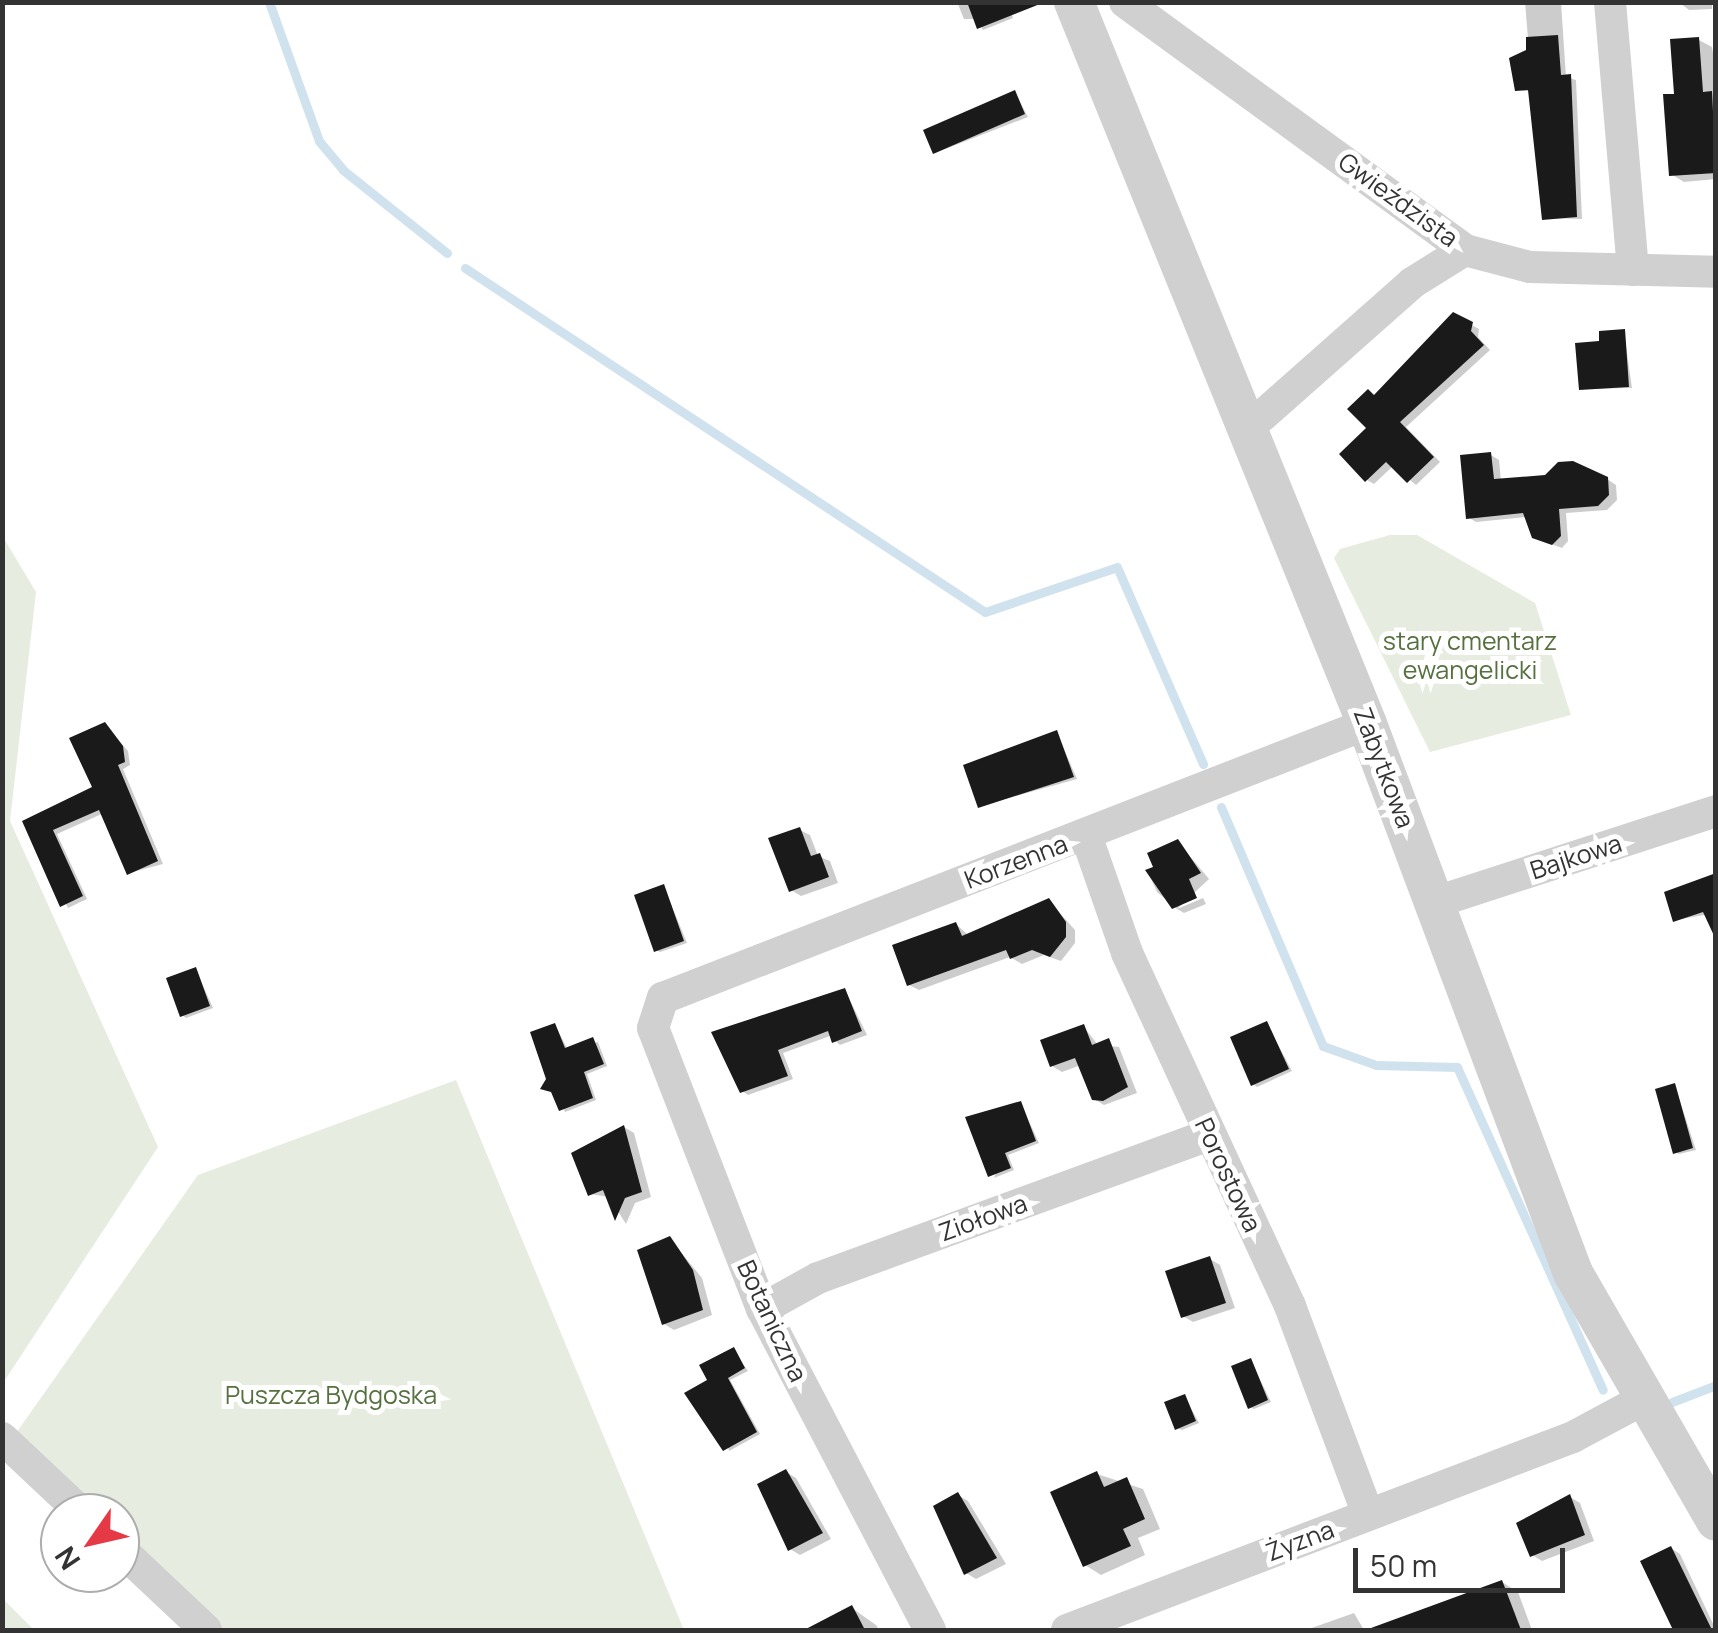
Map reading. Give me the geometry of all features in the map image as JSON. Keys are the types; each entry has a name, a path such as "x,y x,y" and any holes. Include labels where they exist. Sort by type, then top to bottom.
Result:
{"street":[{"name":"Zabytkowa","path":"1074,2 1367,724 1573,1273 1642,1400 1716,1521"},
{"name":"Gwieździsta","path":"1125,2 1465,250 1530,267 1716,272"},
{"path":"1610,2 1633,270"},
{"path":"1246,430 1412,283 1465,250"},
{"name":"Korzenna","path":"663,998 1367,724"},
{"name":"Bajkowa","path":"1436,902 1716,812"},
{"name":"Porostowa","path":"1086,836 1127,953 1208,1136 1290,1306 1368,1515"},
{"name":"Botaniczna","path":"663,998 654,1028 762,1309 930,1630"},
{"name":"Ziołowa","path":"762,1309 818,1278 1208,1136"},
{"name":"Żyzna","path":"1067,1630 1573,1437 1642,1400"},
{"path":"2,1438 61,1493"},
{"path":"140,1568 206,1630"}],"green space":[{"name":"stary cmentarz ewangelicki","path":"1390,535 1417,535 1535,603 1571,715 1430,752 1334,558 1340,549"},
{"path":"3,537 36,592 10,821 158,1147 3,1383"},
{"name":"Puszcza Bydgoska","path":"456,1080 684,1630 212,1630 140,1560 140,1493 72,1493 14,1436 198,1175"},
{"path":"3,1599 34,1630 3,1630"}],"building":[{"path":"967,2 1040,2 1040,4 977,29"},
{"path":"1558,35 1561,75 1571,74 1577,217 1542,220 1528,90 1515,91 1509,58 1526,50 1526,37"},
{"path":"1699,37 1703,92 1712,91 1716,173 1669,176 1663,94 1674,94 1670,39"},
{"path":"1015,90 1025,114 933,154 923,130"},
{"path":"1453,312 1473,322 1471,331 1484,345 1400,422 1434,457 1407,483 1386,462 1365,482 1339,454 1366,428 1347,409 1368,389 1374,395"},
{"path":"1625,329 1629,387 1579,390 1575,343 1599,341 1599,331"},
{"path":"1491,452 1494,479 1545,475 1558,462 1573,461 1608,477 1609,495 1598,506 1559,509 1561,536 1552,545 1532,538 1523,513 1466,519 1460,455"},
{"path":"105,722 123,746 125,762 118,765 158,861 127,875 99,810 53,830 83,896 60,907 22,821 92,787 69,738"},
{"path":"1057,730 1074,777 978,808 963,765"},
{"path":"800,827 811,856 820,853 829,877 789,892 768,838"},
{"path":"1178,839 1201,873 1189,879 1197,898 1172,909 1145,870 1153,867 1147,853"},
{"path":"1716,873 1716,940 1703,912 1673,922 1664,892"},
{"path":"664,884 684,941 654,952 634,895"},
{"path":"1049,898 1066,922 1066,937 1050,957 1032,950 1010,959 1006,950 907,986 892,945 956,922 962,936"},
{"path":"196,967 210,1006 180,1017 166,978"},
{"path":"845,988 862,1031 832,1043 828,1031 778,1050 788,1076 740,1093 711,1032"},
{"path":"1267,1021 1289,1069 1251,1086 1230,1037"},
{"path":"555,1023 565,1048 593,1037 604,1064 584,1072 593,1098 559,1111 551,1092 540,1089 546,1079 530,1032"},
{"path":"1084,1024 1092,1045 1109,1038 1128,1087 1103,1101 1092,1100 1075,1058 1050,1067 1040,1040"},
{"path":"1675,1083 1693,1148 1673,1154 1655,1089"},
{"path":"1021,1101 1036,1141 1005,1153 1011,1168 988,1177 965,1117"},
{"path":"624,1125 642,1192 625,1198 615,1221 603,1190 588,1196 571,1153"},
{"path":"670,1236 693,1270 703,1310 662,1325 637,1250"},
{"path":"1210,1256 1226,1303 1181,1318 1165,1271"},
{"path":"734,1347 745,1368 728,1378 757,1432 723,1451 684,1393 707,1380 699,1365"},
{"path":"1251,1358 1268,1400 1248,1409 1231,1366"},
{"path":"1185,1394 1196,1421 1175,1430 1164,1402"},
{"path":"786,1469 823,1533 788,1551 757,1484"},
{"path":"1097,1471 1104,1487 1127,1477 1145,1519 1123,1529 1131,1546 1083,1567 1050,1492"},
{"path":"958,1492 997,1558 964,1575 933,1506"},
{"path":"1570,1494 1585,1535 1530,1557 1516,1523"},
{"path":"1671,1546 1712,1630 1673,1630 1640,1561"},
{"path":"1502,1580 1521,1630 1371,1630 1371,1628"},
{"path":"852,1605 865,1630 804,1630"}],"waterway":[{"path":"269,2 319,141 343,170 447,253"},
{"path":"465,268 985,612 1117,567 1203,764"},
{"path":"1221,807 1323,1046 1376,1065 1457,1067 1603,1390"},
{"path":"1672,1402 1716,1385"}]}
